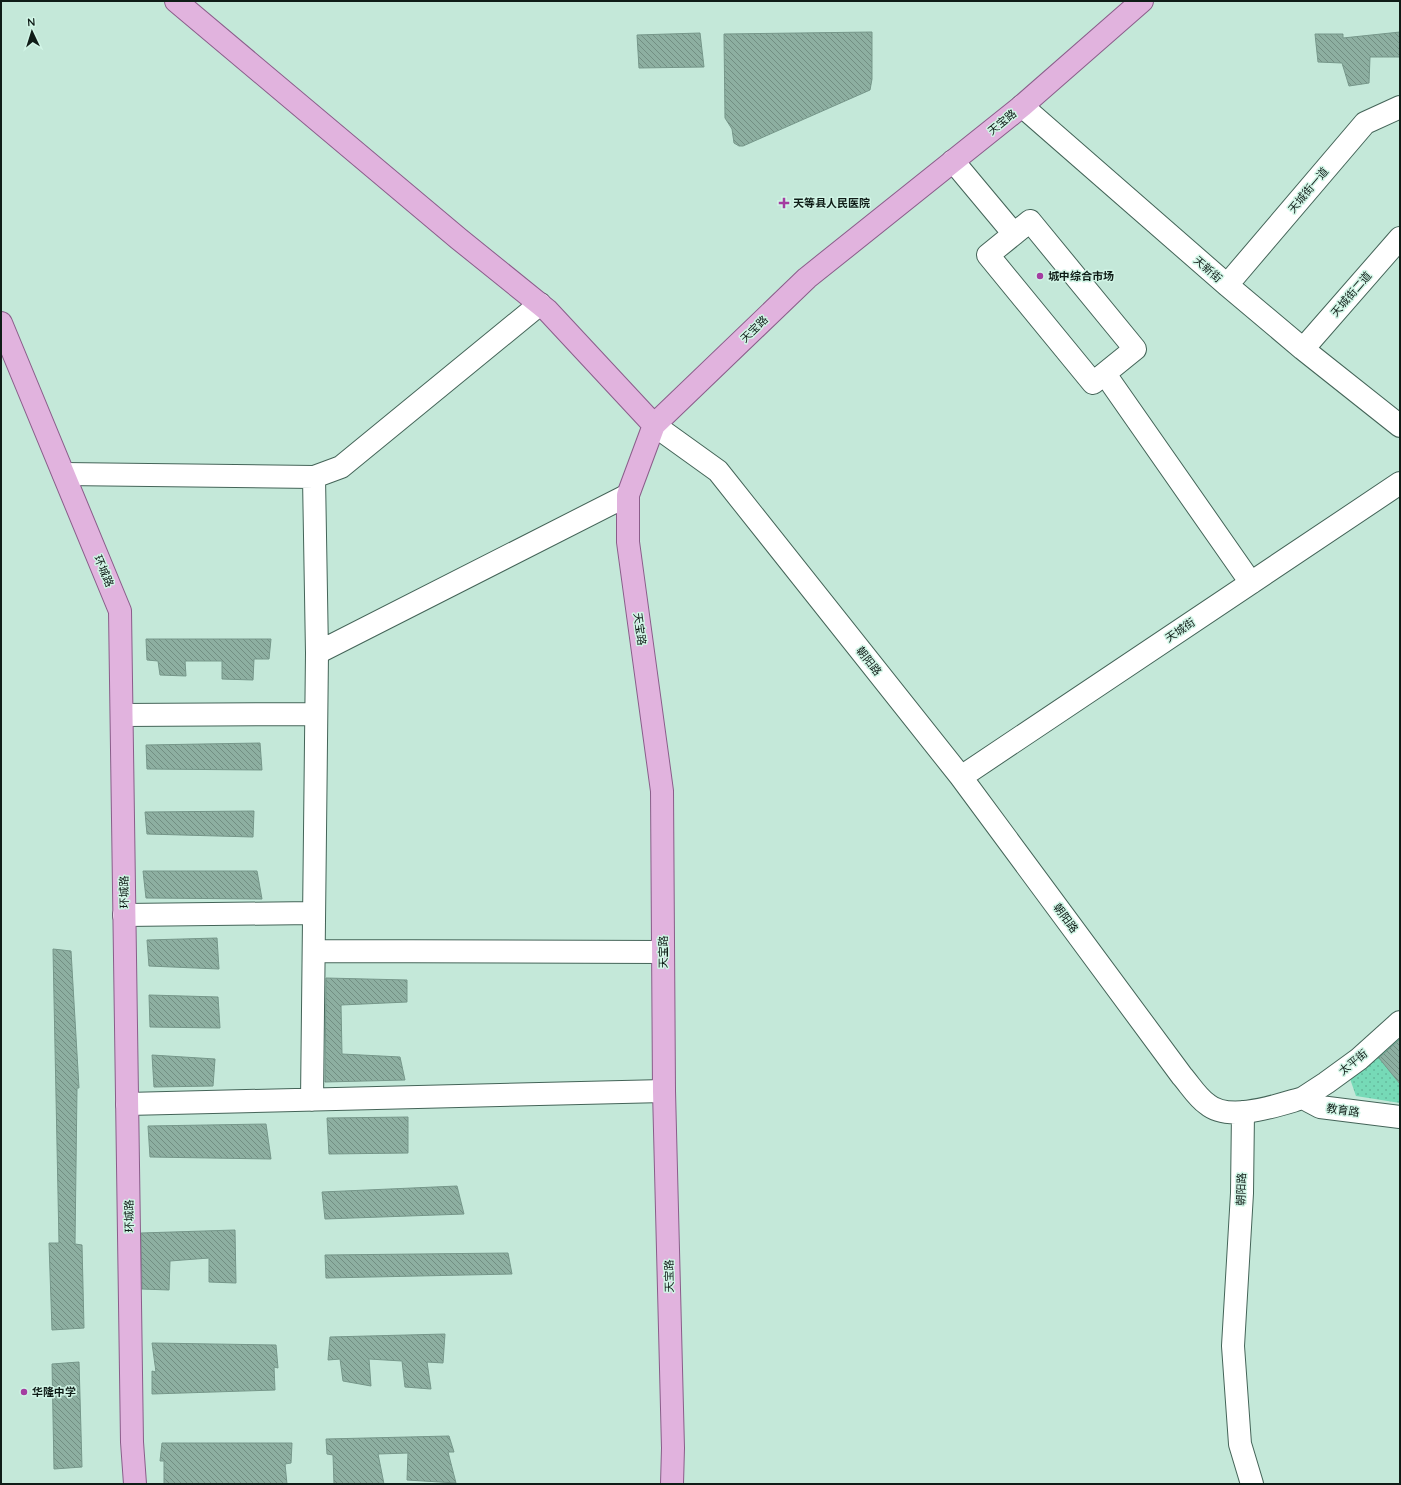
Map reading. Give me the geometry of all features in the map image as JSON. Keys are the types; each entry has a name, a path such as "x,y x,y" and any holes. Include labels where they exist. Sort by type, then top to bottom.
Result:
{"main road":[{"path":"176,1 459,239 547,310 654,425"},
{"name":"天宝路","path":"672,1484 673,1448 664,1091 662,790 628,542 628,496 654,425 807,278 1022,106 1142,1"},
{"name":"环城路","path":"1,323 120,611 132,1434 136,1484"}],"street":[{"name":"天新街","path":"1022,106 1227,285 1303,349 1400,426"},
{"name":"天城街一道","path":"1227,285 1365,123 1400,107"},
{"path":"953,161 1014,234"},
{"path":"1030,221 1135,349 1093,383 988,255 1014,234 1030,221"},
{"name":"天城街二道","path":"1303,349 1400,238"},
{"path":"64,474 314,478 341,467 540,304"},
{"path":"1105,374 1251,583"},
{"name":"朝阳路","path":"654,425 718,471 961,777 1182,1076 1207,1105 1220,1111 1243,1112 1242,1193 1233,1346 1240,1444 1252,1484"},
{"path":"312,1100 317,653 314,478"},
{"name":"天城街","path":"961,777 1400,483"},
{"path":"317,653 628,496"},
{"path":"122,715 316,714"},
{"path":"124,914 314,913"},
{"path":"314,951 663,952"},
{"name":"太平街","path":"1303,1098 1359,1059 1400,1022"},
{"path":"127,1104 664,1091"},
{"path":"1243,1112 1266,1109 1303,1098"},
{"name":"教育路","path":"1303,1098 1320,1107 1400,1117"}],"green space":[{"path":"1400,1031 1400,1103 1356,1096 1348,1073"}],"building":[{"path":"872,32 872,79 870,90 743,146 739,146 734,143 732,129 725,118 724,34"},
{"path":"1400,32 1400,57 1370,57 1369,83 1349,86 1342,63 1318,62 1315,34 1343,34 1343,38"},
{"path":"700,33 704,67 639,68 637,35"},
{"path":"146,639 271,639 269,659 254,659 253,680 222,679 222,661 185,661 186,676 160,675 158,661 147,660"},
{"path":"260,743 262,770 147,769 146,745"},
{"path":"254,811 253,837 147,834 145,812"},
{"path":"143,871 257,871 262,899 146,898"},
{"path":"217,938 219,969 149,966 147,940"},
{"path":"53,949 71,951 79,1088 77,1088 75,1244 82,1245 84,1328 52,1330 49,1243 59,1243"},
{"path":"326,978 407,980 407,1002 341,1005 342,1054 400,1057 405,1080 325,1082"},
{"path":"149,995 218,997 220,1028 150,1027"},
{"path":"1400,1039 1400,1084 1379,1058"},
{"path":"152,1055 215,1059 213,1086 154,1087"},
{"path":"408,1117 408,1153 329,1154 327,1118"},
{"path":"266,1124 271,1159 150,1157 148,1126"},
{"path":"457,1186 464,1214 325,1219 322,1192"},
{"path":"235,1230 236,1283 209,1282 209,1258 170,1261 169,1290 142,1289 141,1233"},
{"path":"508,1253 512,1274 326,1278 325,1255"},
{"path":"445,1334 443,1363 427,1362 431,1389 405,1387 402,1361 369,1359 371,1386 343,1381 340,1359 328,1360 330,1337"},
{"path":"152,1343 276,1345 278,1368 274,1367 275,1390 152,1394 152,1371 156,1372"},
{"path":"79,1362 82,1467 54,1469 52,1364"},
{"path":"449,1436 454,1452 448,1452 456,1483 407,1480 408,1453 378,1454 384,1484 334,1484 333,1455 327,1454 326,1439"},
{"path":"162,1443 292,1443 291,1463 285,1464 287,1484 164,1484 164,1461 160,1461"}],"place":[{"name":"天等县人民医院","path":"784,203"},
{"name":"城中综合市场","path":"1040,276"},
{"name":"华隆中学","path":"24,1392"}]}
